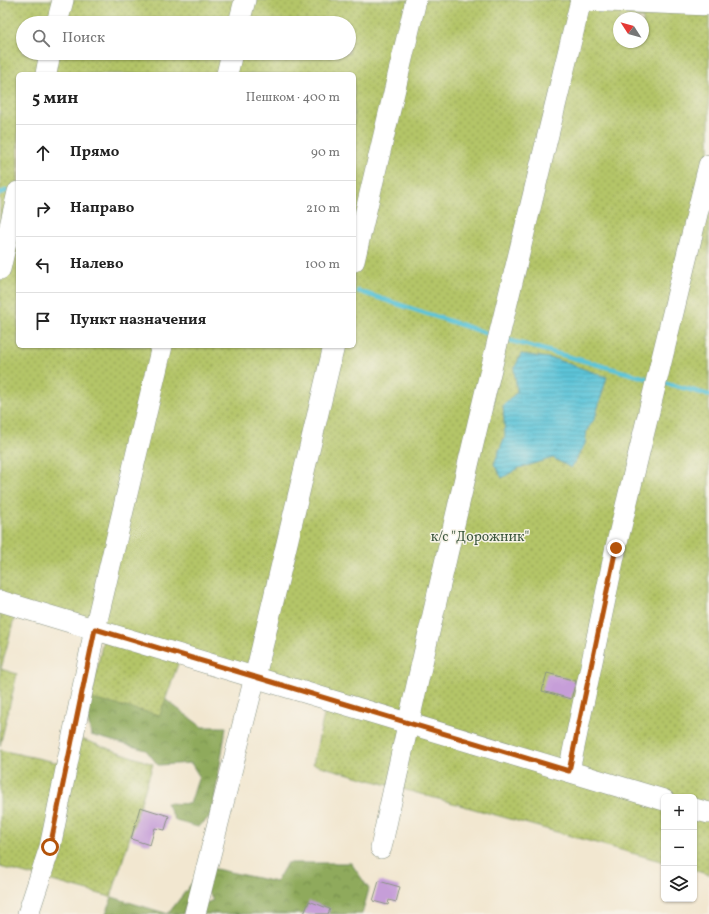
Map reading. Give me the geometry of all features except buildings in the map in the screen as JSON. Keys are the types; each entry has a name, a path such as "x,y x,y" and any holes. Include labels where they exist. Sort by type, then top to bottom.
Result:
{"lane":[{"path":"59,16 63,0"},
{"path":"241,16 245,0"},
{"path":"356,252 416,0"},
{"path":"382,848 408,723 581,0 709,5"},
{"path":"46,72 49,60"},
{"path":"227,72 230,60"},
{"path":"569,771 616,548 709,165"},
{"path":"0,269 16,201"},
{"path":"28,914 50,847 95,629 162,348"},
{"path":"195,914 255,677 334,348"},
{"path":"0,601 661,799"},
{"path":"697,809 709,813"}],"green space":[{"name":"к/с \"Дорожник\"","path":"0,0 709,0 709,875 697,871 697,794 661,794 661,861 313,764 326,706 179,661 160,715 91,699 103,640 16,612 1,669 17,674 0,746"},
{"path":"98,690 153,690 202,727 226,727 212,815 198,827 176,821 166,803 190,804 199,776 191,763 158,765 146,750 91,735 85,706"},
{"path":"81,739 153,764 111,897 0,867 0,750 60,763"},
{"path":"287,863 351,863 369,889 362,914 196,914 199,906 213,900 203,886 211,868 276,882"},
{"path":"195,879 183,914 168,914"},
{"path":"112,897 168,914 106,914"}],"water":[{"path":"521,354 555,359 607,377 595,418 587,430 585,444 571,468 553,458 519,468 502,478 494,464 505,436 503,405 517,392 514,369"}],"waterway":[{"path":"0,193 6,191"},
{"path":"358,291 489,334"},
{"path":"508,340 646,378"},
{"path":"662,382 709,395"}],"route":[{"path":"50,847 95,629 569,771 616,548"}]}
